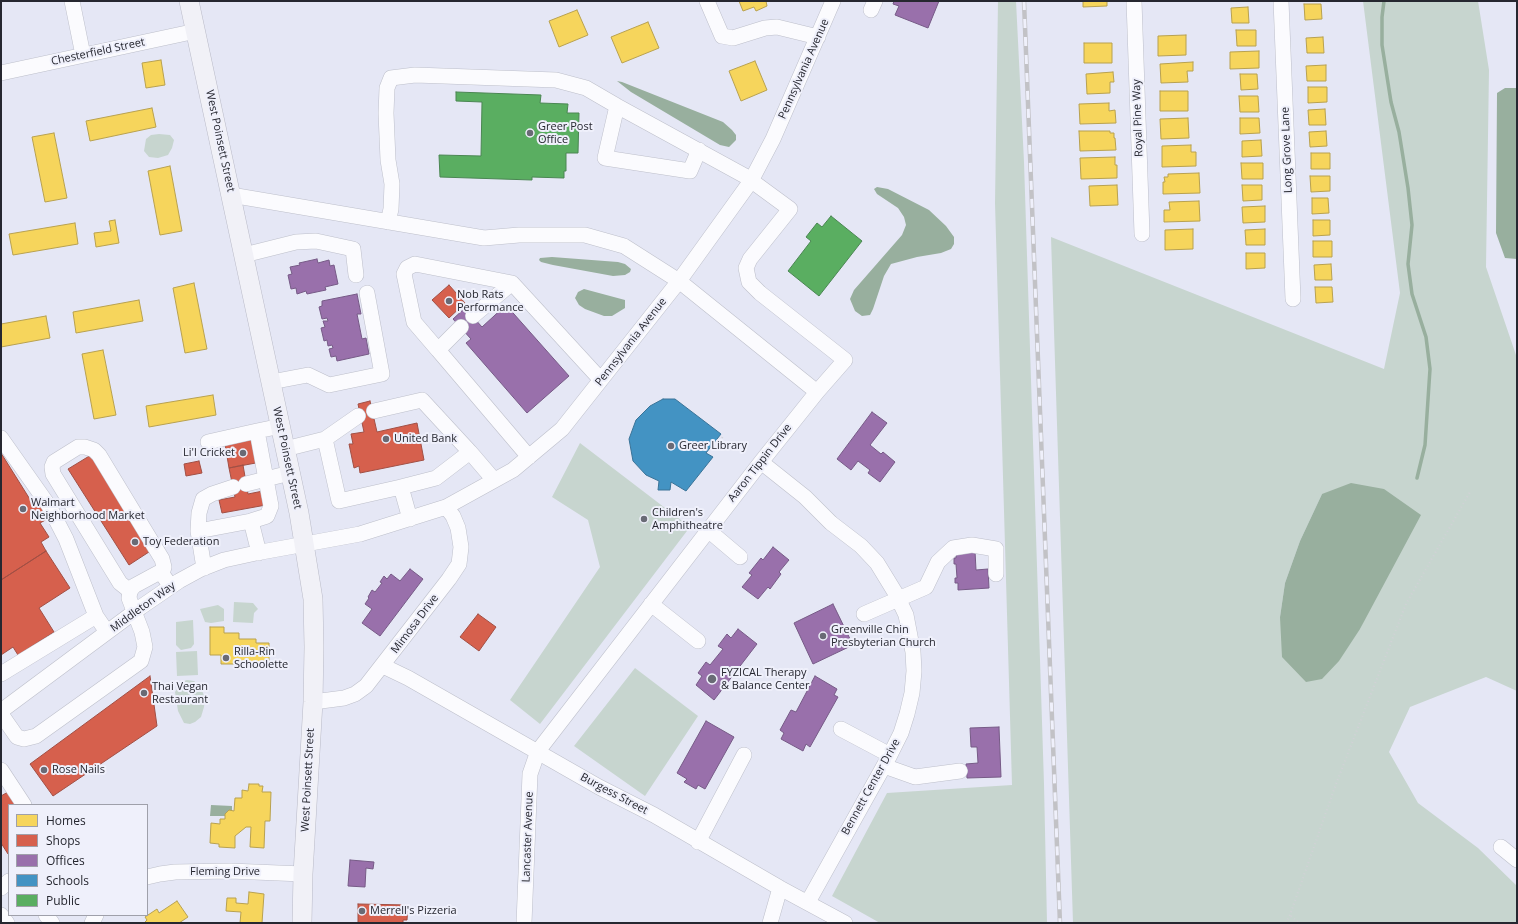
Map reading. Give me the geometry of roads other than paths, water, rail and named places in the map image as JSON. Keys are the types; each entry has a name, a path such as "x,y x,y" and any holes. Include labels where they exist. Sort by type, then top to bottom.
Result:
{"main road":[{"name":"West Poinsett Street","path":"190,1 281,426 305,545 313,599 313,702 303,874 302,923"}],"street":[{"path":"72,1 82,55"},
{"path":"707,1 722,36 733,38 765,28 777,27 818,37"},
{"name":"Pennsylvania Avenue","path":"305,545 360,534 446,507 513,470 562,429 679,281 751,181 773,139 833,1"},
{"name":"Royal Pine Way","path":"1134,1 1142,234"},
{"name":"Long Grove Lane","path":"1281,1 1293,299"},
{"name":"Chesterfield Street","path":"1,73 196,31"},
{"path":"388,222 391,209 392,184 388,160 386,113 387,88 391,78 415,75 556,80 586,88 745,176 751,181"},
{"path":"617,106 605,158 690,171 698,150"},
{"name":"Aaron Tippin Drive","path":"538,751 761,462 817,392 845,360 760,293 749,282 746,268 750,259 790,209 751,181"},
{"path":"231,195 484,238 519,235 585,236 624,246 679,281 817,392"},
{"path":"244,255 296,242 316,241 353,249 356,275"},
{"path":"529,456 414,322 404,274 407,268 415,264 512,284 601,380"},
{"path":"473,316 512,284"},
{"path":"271,382 308,375 329,385 382,374 367,293"},
{"path":"438,350 461,327"},
{"path":"374,412 422,400 494,480"},
{"path":"285,449 325,439 358,416"},
{"path":"208,442 281,426"},
{"path":"198,531 251,521 268,516 271,506 257,431"},
{"path":"1,438 49,506 66,539 96,616 108,632"},
{"path":"325,439 339,502 436,478 470,452"},
{"path":"130,591 120,583 53,474 52,468 54,462 78,447 85,447 94,450 99,455 123,491 162,559 167,580"},
{"name":"Bennett Center Drive","path":"761,462 805,497 828,520 861,546 877,563 890,582 898,598 909,628 913,652 914,671 912,693 907,714 900,733 887,760 808,902"},
{"path":"204,568 198,531 199,513 203,499 212,494 290,472"},
{"path":"401,487 410,519"},
{"name":"Mimosa Drive","path":"313,702 344,698 355,694 366,686 449,579 458,564 461,555 461,541 453,516 446,507"},
{"path":"251,521 259,553"},
{"path":"708,530 740,557"},
{"name":"Middleton Way","path":"1,712 135,612 167,580 224,560 305,545"},
{"path":"864,614 926,587 938,562 953,548 972,545 996,549 996,574"},
{"path":"1,712 17,737 24,739 36,736 140,661 145,647 142,632 129,598 130,591 134,586 158,572 167,580"},
{"path":"651,604 698,641"},
{"path":"1,674 96,616"},
{"name":"Burgess Street","path":"383,666 408,678 599,786 654,815 698,842 780,888 845,923"},
{"path":"841,729 915,777 960,771"},
{"name":"Lancaster Avenue","path":"524,923 530,774 538,751"},
{"path":"698,842 744,755"},
{"path":"1,770 23,804"},
{"path":"1501,847 1517,860"},
{"name":"Fleming Drive","path":"148,877 175,872 230,871 303,874"},
{"path":"770,923 780,888"},
{"path":"1,916 7,923"}],"waterway":[{"path":"1384,1 1382,17 1382,45 1391,102 1399,132 1412,225 1408,264 1412,294 1426,337 1430,369 1425,445 1417,478"}],"railway":[{"path":"1024,1 1060,923"}],"place":[{"name":"Greer Post Office","path":"530,133"},
{"name":"Nob Rats Performance","path":"449,301"},
{"name":"United Bank","path":"386,439"},
{"name":"Greer Library","path":"671,446"},
{"name":"Li'l Cricket","path":"243,453"},
{"name":"Walmart Neighborhood Market","path":"23,509"},
{"name":"Children's Amphitheatre","path":"644,519"},
{"name":"Toy Federation","path":"135,542"},
{"name":"Greenville Chin Presbyterian Church","path":"823,636"},
{"name":"Rilla-Rin Schoolette","path":"226,658"},
{"name":"FYZICAL Therapy & Balance Center","path":"712,679"},
{"name":"Thai Vegan Restaurant","path":"144,693"},
{"name":"Rose Nails","path":"44,770"},
{"name":"Merrell's Pizzeria","path":"362,911"}]}
